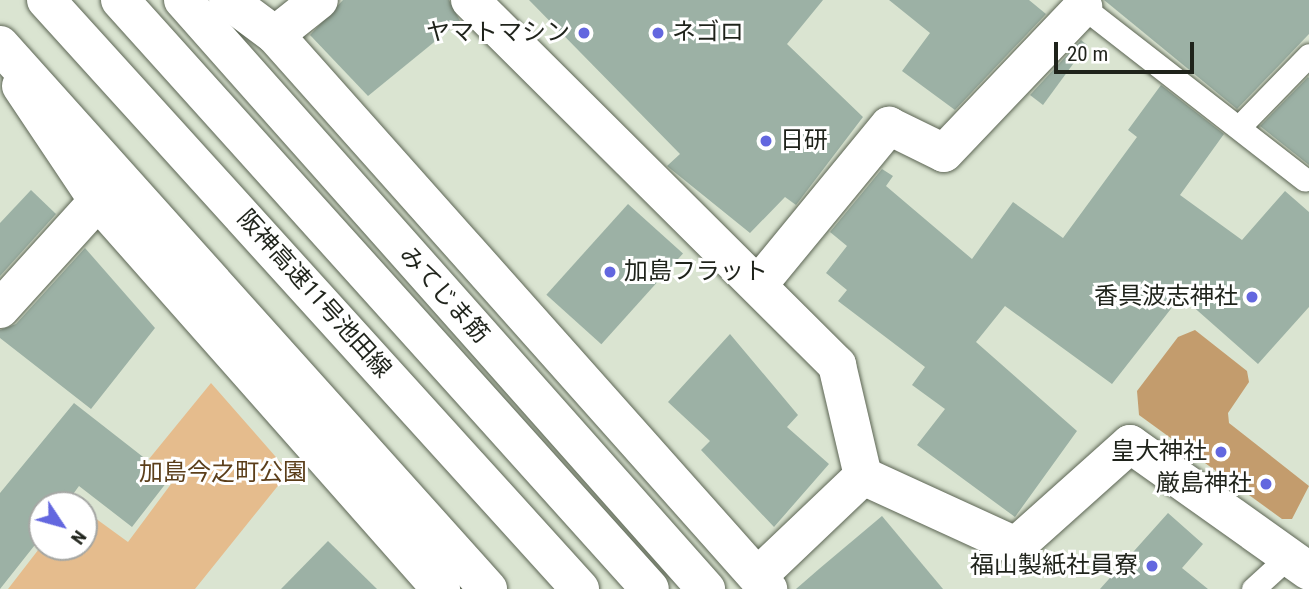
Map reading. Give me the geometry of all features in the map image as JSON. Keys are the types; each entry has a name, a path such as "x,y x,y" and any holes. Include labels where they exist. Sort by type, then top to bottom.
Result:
{"main road":[{"name":"阪神高速11号池田線","path":"47,0 580,589"},
{"path":"120,0 650,589"},
{"name":"みてじま筋","path":"183,0 706,589"},
{"path":"228,0 275,35 763,582 863,476"},
{"path":"275,35 319,0"},
{"path":"470,0 759,284 837,365 863,476"},
{"path":"759,284 889,126 944,153 1085,3"},
{"path":"0,45 488,589"},
{"path":"0,56 98,201 441,589"},
{"path":"0,309 98,201"},
{"path":"863,476 1016,546 1130,444 1298,564"}],"lane":[{"path":"1085,3 1305,180"},
{"path":"1239,127 1309,55"},
{"path":"1253,589 1298,564"}],"green space":[{"name":"加島今之町公園","path":"211,383 289,472 195,589 8,589 30,561 98,561 98,520 128,542 174,480 149,459"}],"shaded area":[{"path":"1195,330 1247,371 1249,382 1228,413 1229,423 1309,486 1292,519 1282,519 1139,415 1137,391 1178,337"}],"building":[{"path":"343,0 449,0 460,21 368,96 310,35"},
{"path":"529,0 823,0 787,44 863,117 796,205 785,197 750,233 667,166 680,154"},
{"path":"889,0 1029,0 1046,14 955,110 902,71 930,33"},
{"path":"1104,0 1309,0 1309,34 1237,109"},
{"path":"1081,40 1087,45 1043,105 1030,95"},
{"path":"1309,78 1309,165 1260,126"},
{"path":"1161,85 1224,134 1180,195 1242,240 1285,191 1309,212 1309,307 1258,364 1181,296 1112,384 1005,306 976,342 1077,431 1015,517 917,445 945,409 912,385 925,367 838,301 847,290 826,273 847,246 830,232 882,169 893,176 886,186 972,259 1013,202 1063,238 1137,137 1128,130"},
{"path":"31,190 56,214 0,276 0,223"},
{"name":"加島フラット","path":"628,204 683,254 601,344 546,295"},
{"path":"85,248 155,328 91,409 0,338 0,330 16,324"},
{"path":"730,334 798,415 787,427 829,464 774,527 701,450 710,441 668,402"},
{"path":"74,403 170,478 132,527 98,501 98,491 85,491 79,486 75,491 28,491 28,554 0,589 0,493"},
{"name":"福山製紙社員寮","path":"1168,513 1203,544 1182,568 1208,589 1100,589"},
{"path":"882,516 943,589 796,589 819,569"},
{"path":"328,541 377,589 281,589"}],"place":[{"name":"ヤマトマシン","path":"584,33"},
{"name":"ネゴロ","path":"658,33"},
{"name":"日研","path":"766,141"},
{"name":"加島フラット","path":"610,272"},
{"name":"香具波志神社","path":"1252,297"},
{"name":"皇大神社","path":"1221,452"},
{"name":"厳島神社","path":"1266,484"},
{"name":"福山製紙社員寮","path":"1152,566"}]}
